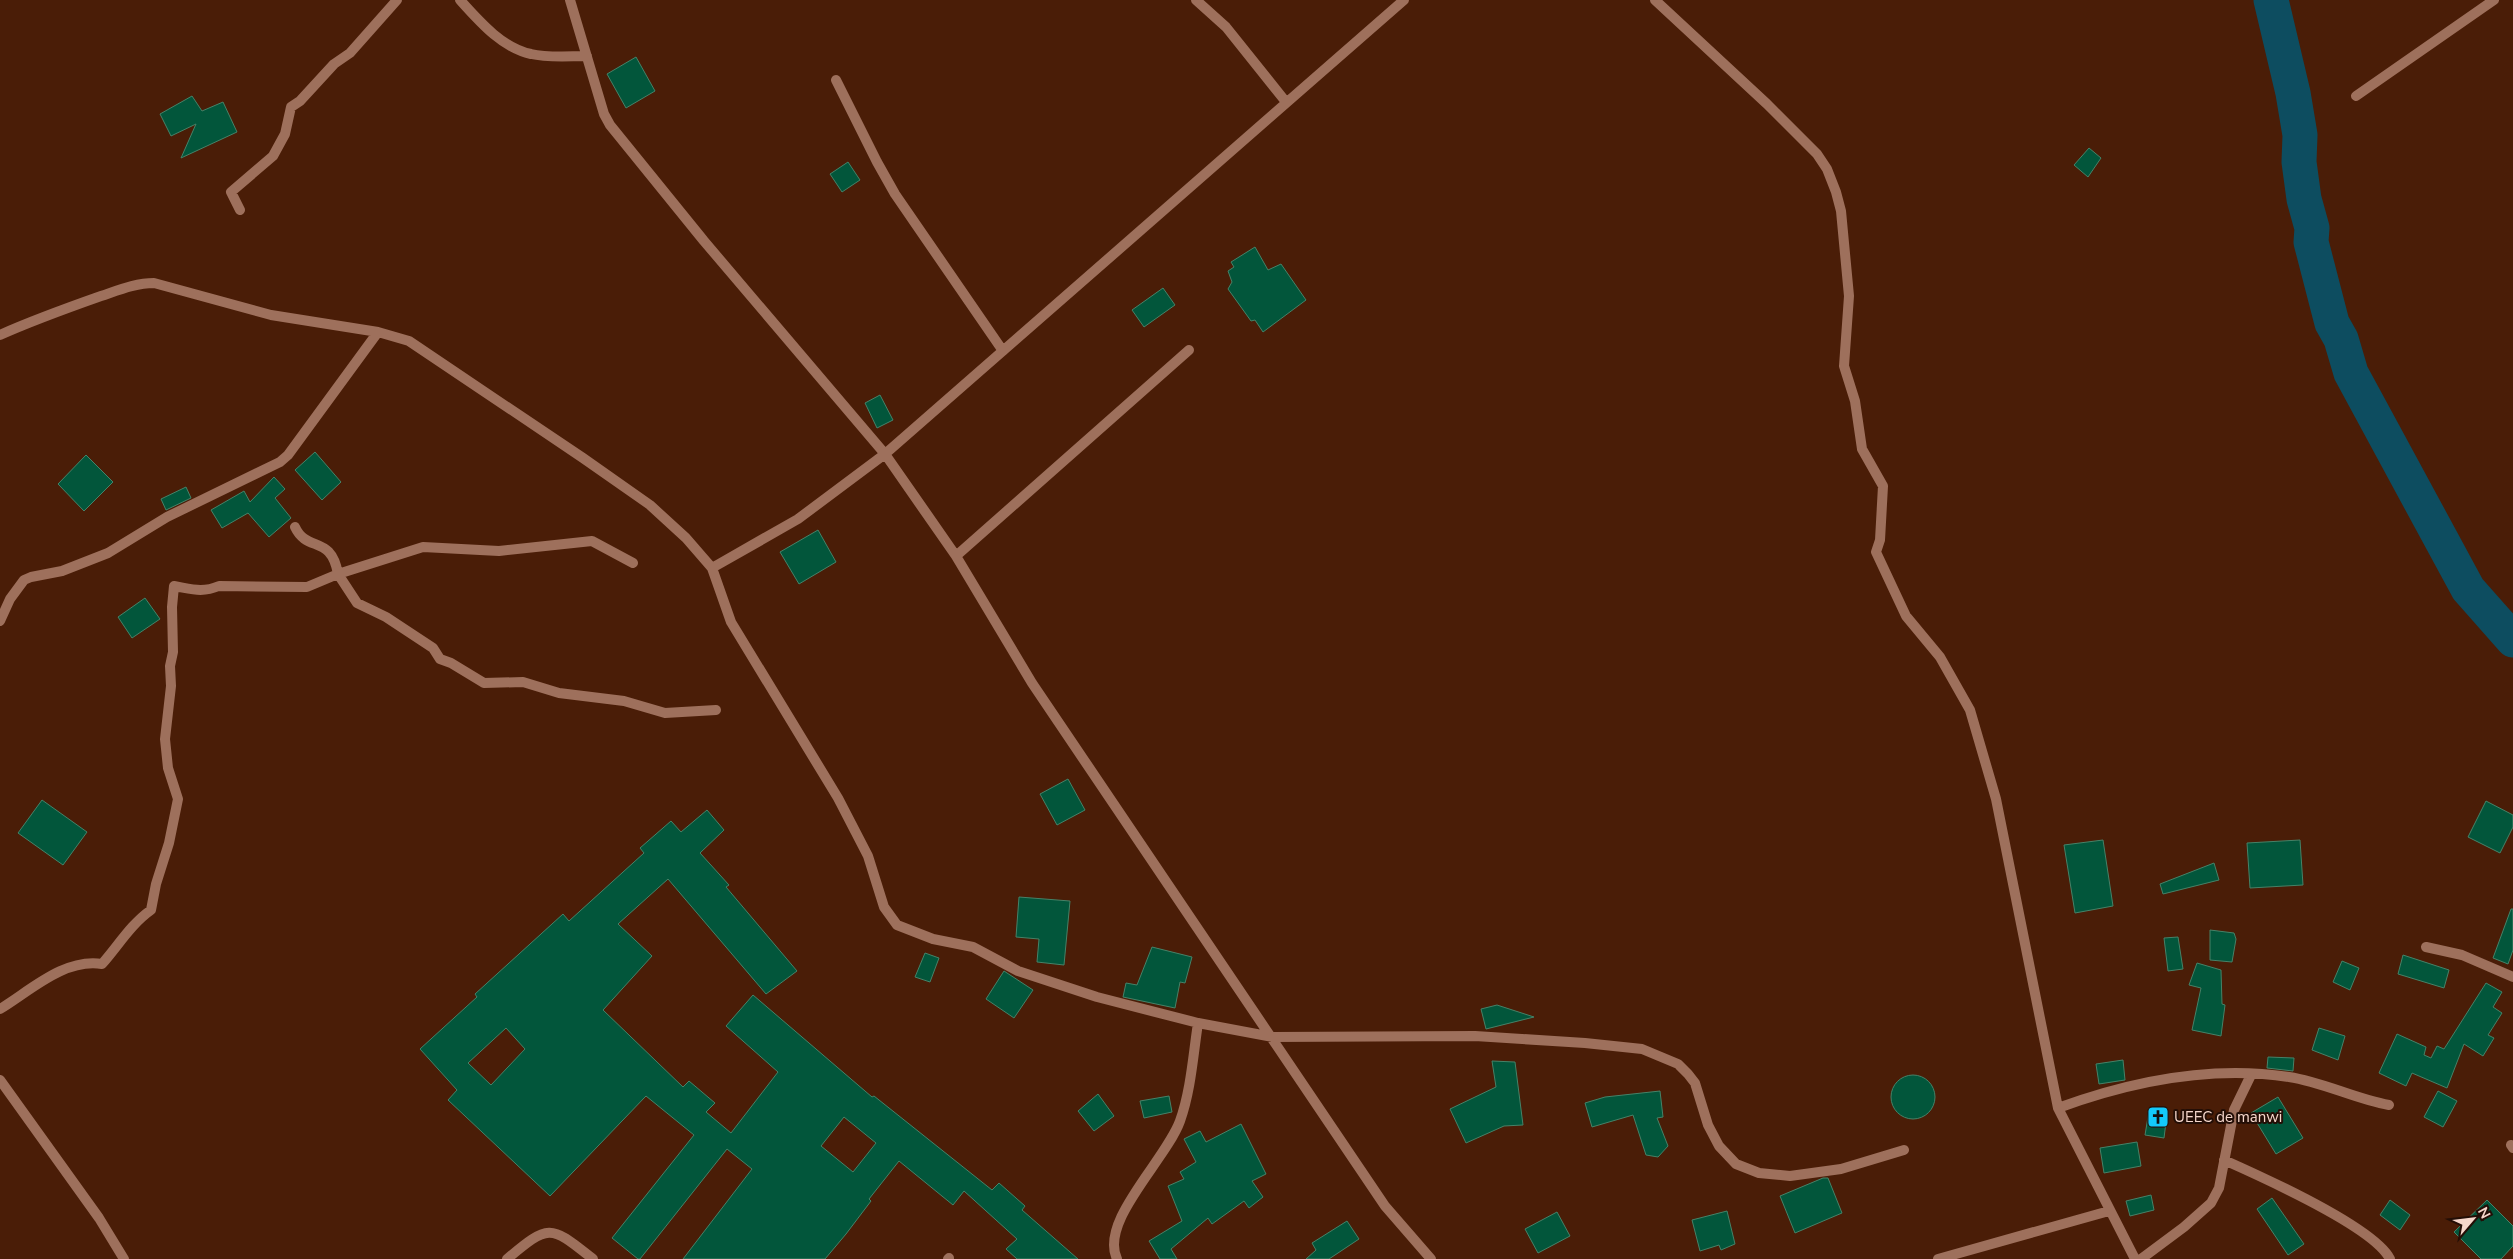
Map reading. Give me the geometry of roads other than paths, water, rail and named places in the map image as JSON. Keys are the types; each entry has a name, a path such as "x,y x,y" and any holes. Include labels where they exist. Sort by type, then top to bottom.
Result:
{"street":[{"path":"240,210 231,192 272,156 285,134 291,107 300,101 334,64 350,53 397,0"},
{"path":"460,0 490,30 518,49 532,54 587,56"},
{"path":"570,0 604,114 619,138 782,335 885,454 956,556 1032,682 1273,1037 1385,1206 1431,1259"},
{"path":"1196,0 1226,27 1286,102"},
{"path":"712,568 798,519 885,454 1404,0"},
{"path":"1655,0 1767,104 1817,154 1827,169 1836,192 1841,211 1849,296 1844,366 1855,401 1862,450 1882,486 1880,540 1876,552 1906,616 1940,657 1970,710 1996,799 2058,1108 2135,1259"},
{"path":"2356,96 2494,0"},
{"path":"836,80 895,194 1003,351"},
{"path":"0,335 34,319 145,283 154,283 271,314 378,332 409,341 650,505 686,538 712,568 731,622 838,798 863,843 873,868 884,906 897,925 932,939 973,948 994,960 1055,985 1198,1023 1273,1037 1475,1036 1585,1042 1642,1049 1678,1064 1688,1074 1695,1083 1708,1125 1719,1146 1736,1164 1759,1173 1790,1176 1841,1169 1904,1150"},
{"path":"0,621 10,599 24,580 70,569 108,553 167,517 280,462 288,455 378,332"},
{"path":"956,556 1189,350"},
{"path":"295,527 299,536 330,552 335,559 338,574 357,603 386,617 433,648 440,659 451,663 484,683 524,682 559,693 624,701 665,713 716,710"},
{"path":"0,1009 67,968 94,963 102,964 127,936 136,921 151,910 178,799 168,768 165,738 171,686 170,666 173,652 172,607 174,586 191,591 206,591 219,586 307,586 338,574 424,547 499,551 592,541 633,563"},
{"path":"2426,947 2462,956 2513,977"},
{"path":"1117,1259 1113,1250 1113,1236 1118,1220 1169,1144 1179,1122 1186,1098 1198,1023"},
{"path":"2058,1108 2120,1088 2196,1074 2230,1071 2290,1077 2370,1102 2388,1105"},
{"path":"2141,1259 2184,1227 2211,1202 2219,1188 2234,1110 2251,1074"},
{"path":"0,1080 99,1218 124,1259"},
{"path":"2224,1160 2267,1179 2345,1221 2368,1235 2386,1251 2390,1259"},
{"path":"1938,1259 2109,1210"},
{"path":"507,1259 533,1237 554,1232 562,1235 592,1259"}],"waterway":[{"path":"2271,0 2293,93 2300,135 2299,162 2304,199 2312,228 2311,242 2332,323 2341,339 2351,373 2468,589 2513,640"}],"place":[{"name":"UEEC de manwi","path":"2158,1117"}]}
